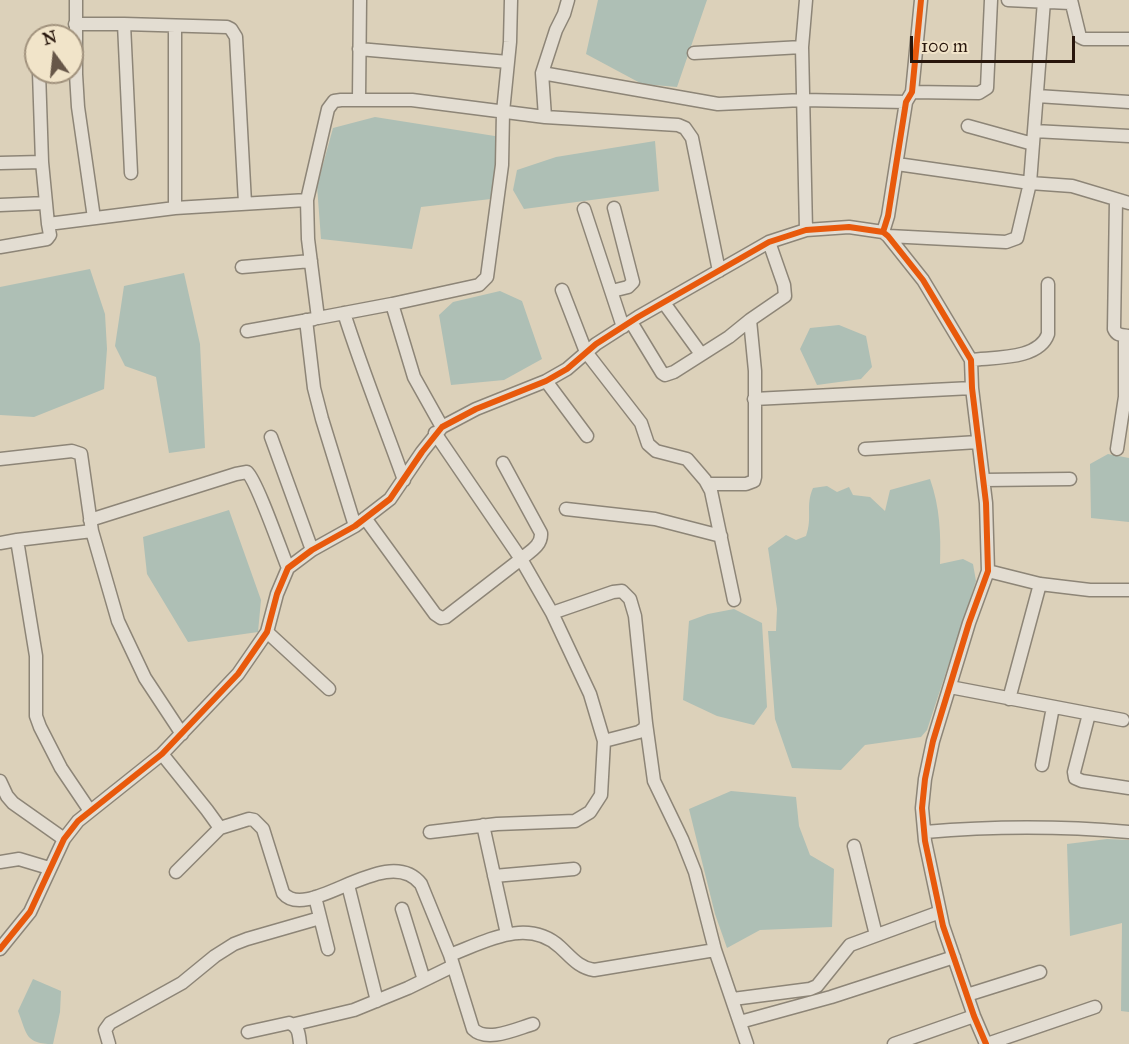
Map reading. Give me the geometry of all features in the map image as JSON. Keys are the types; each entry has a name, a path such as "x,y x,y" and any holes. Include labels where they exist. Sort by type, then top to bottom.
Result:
{"street":[{"path":"75,24 76,0"},
{"path":"359,98 360,0"},
{"path":"247,331 392,304 478,285 487,277 502,173 503,112 511,0"},
{"path":"545,117 542,73 568,0"},
{"path":"806,0 802,46 806,230"},
{"path":"921,0 909,97 886,234 923,280 971,360 972,388 984,480 988,571 933,741 922,808 924,832 940,912 974,1016 987,1044 1095,1007"},
{"path":"542,73 718,104 979,93 984,92 987,87 991,0"},
{"path":"1008,0 1070,2 1080,37 1084,39 1129,39"},
{"path":"0,949 30,912 64,839 78,821 162,754 238,674 267,632 277,594 288,568 312,550 360,522 390,499 439,430 476,409 546,381 567,369 586,352 627,325 769,242 806,230 849,227 886,234 1013,241 1020,231 1030,183 1044,1"},
{"path":"84,24 226,27 231,29 236,37 245,203"},
{"path":"124,24 131,172"},
{"path":"175,26 175,208"},
{"path":"694,53 802,46"},
{"path":"360,49 508,62"},
{"path":"0,247 47,239 50,235 42,162 39,84"},
{"path":"77,84 78,107 94,218"},
{"path":"1037,96 1129,102"},
{"path":"503,463 541,534 541,541 446,617 441,618 435,614 360,522 322,419 314,388 307,200 328,110 334,101 359,98 412,100 545,117 678,125 685,128 692,138 719,271"},
{"path":"968,126 1033,144"},
{"path":"1034,131 1129,135"},
{"path":"0,163 42,162"},
{"path":"897,164 1030,183 1072,186 1129,202"},
{"path":"48,224 175,208 307,200"},
{"path":"1116,200 1114,329 1116,333 1127,336 1125,397 1118,450"},
{"path":"0,205 46,203"},
{"path":"612,291 628,287 633,282 614,208"},
{"path":"584,209 612,291 627,325 665,375 674,372 783,300 784,285 769,242"},
{"path":"242,267 311,261"},
{"path":"971,360 1027,353 1040,346 1048,334 1048,284"},
{"path":"562,290 586,352 641,423 646,439 652,448 687,459 708,484 734,600"},
{"path":"664,303 701,354"},
{"path":"392,304 414,377 439,430 521,559 552,613 585,682 604,741 601,795 596,805 582,818 575,821 483,825 430,832"},
{"path":"344,313 362,370 404,480"},
{"path":"708,484 746,484 754,481 755,371 750,320"},
{"path":"546,381 587,436"},
{"path":"754,399 972,388"},
{"path":"271,437 312,550"},
{"path":"865,449 978,442"},
{"path":"0,459 77,451 81,454 91,526 118,621 146,678 182,734"},
{"path":"0,543 91,526 247,472 250,474 288,568"},
{"path":"984,480 1070,478"},
{"path":"566,509 655,519 721,536"},
{"path":"17,540 36,656 36,716 61,768 90,811"},
{"path":"988,571 1040,584 1090,590 1129,590"},
{"path":"1009,699 1040,584"},
{"path":"552,613 613,592 622,591 627,594 634,616 654,781 695,872 715,950 747,1044"},
{"path":"267,632 329,689"},
{"path":"950,687 1122,720"},
{"path":"1042,765 1053,707"},
{"path":"1089,714 1074,772 1075,778 1129,788"},
{"path":"604,741 639,732 645,728 646,723"},
{"path":"162,754 220,828"},
{"path":"0,781 13,803 64,839"},
{"path":"176,872 220,828 249,819 254,820 263,829 283,893 287,898 293,900 315,897 386,871 399,870 416,878 421,884 451,961 469,1021 477,1033 492,1035 532,1024"},
{"path":"483,825 507,934"},
{"path":"924,832 991,826 1129,832"},
{"path":"854,846 876,935"},
{"path":"0,862 19,859 49,868"},
{"path":"494,876 574,869"},
{"path":"348,885 377,1001"},
{"path":"315,897 328,949"},
{"path":"402,909 424,980"},
{"path":"733,999 810,989 817,986 850,945 940,912"},
{"path":"109,1044 105,1030 110,1023 182,983 226,949 247,939 320,918"},
{"path":"248,1032 354,1010 424,980 451,961 507,934 523,932 545,937 557,944 578,965 594,970 715,950"},
{"path":"740,1022 831,997 954,957"},
{"path":"967,996 1040,972"},
{"path":"894,1044 974,1016"},
{"path":"295,1024 300,1044"}],"shaded area":[{"path":"598,0 707,0 677,87 642,84 586,54"},
{"path":"375,117 501,137 491,199 421,207 412,249 321,239 317,186 333,128"},
{"path":"655,141 659,191 524,209 513,190 517,170 556,157"},
{"path":"90,269 105,314 107,349 104,389 34,417 0,415 0,287"},
{"path":"184,273 200,344 205,448 169,453 156,377 125,366 115,346 124,286"},
{"path":"500,291 522,301 542,359 504,380 451,385 439,315 453,302"},
{"path":"839,325 866,336 872,367 861,379 817,385 800,349 810,328"},
{"path":"1108,454 1129,458 1129,522 1091,518 1090,464"},
{"path":"930,479 939,521 940,564 963,559 973,564 976,581 927,730 921,737 865,745 841,770 792,768 775,719 768,631 776,631 777,609 768,548 786,535 796,540 806,536 813,488 827,486 837,492 849,487 853,495 870,497 885,511 890,490"},
{"path":"229,510 261,600 258,632 188,642 147,574 143,537"},
{"path":"734,609 762,623 767,707 754,725 717,716 683,700 689,621 708,614"},
{"path":"731,791 796,797 799,826 810,855 834,869 832,927 760,930 727,948 715,914 689,809"},
{"path":"1107,839 1129,840 1129,1012 1121,1011 1122,923 1070,936 1067,844"},
{"path":"33,979 61,991 60,1012 53,1044 32,1040 26,1032 18,1011"}],"cycle path":[{"path":"0,949 30,912 64,839 78,821 162,754 238,674 267,632 277,594 288,568 312,550 355,526 390,499 442,427 476,409 546,381 567,369 596,344 638,317 769,242 806,230 849,227 883,232 888,216 906,102 912,92 921,0"},
{"path":"883,232 923,280 971,360 972,388 986,503 988,571 969,623 933,741 922,808 925,841 943,926 986,1044"}]}
